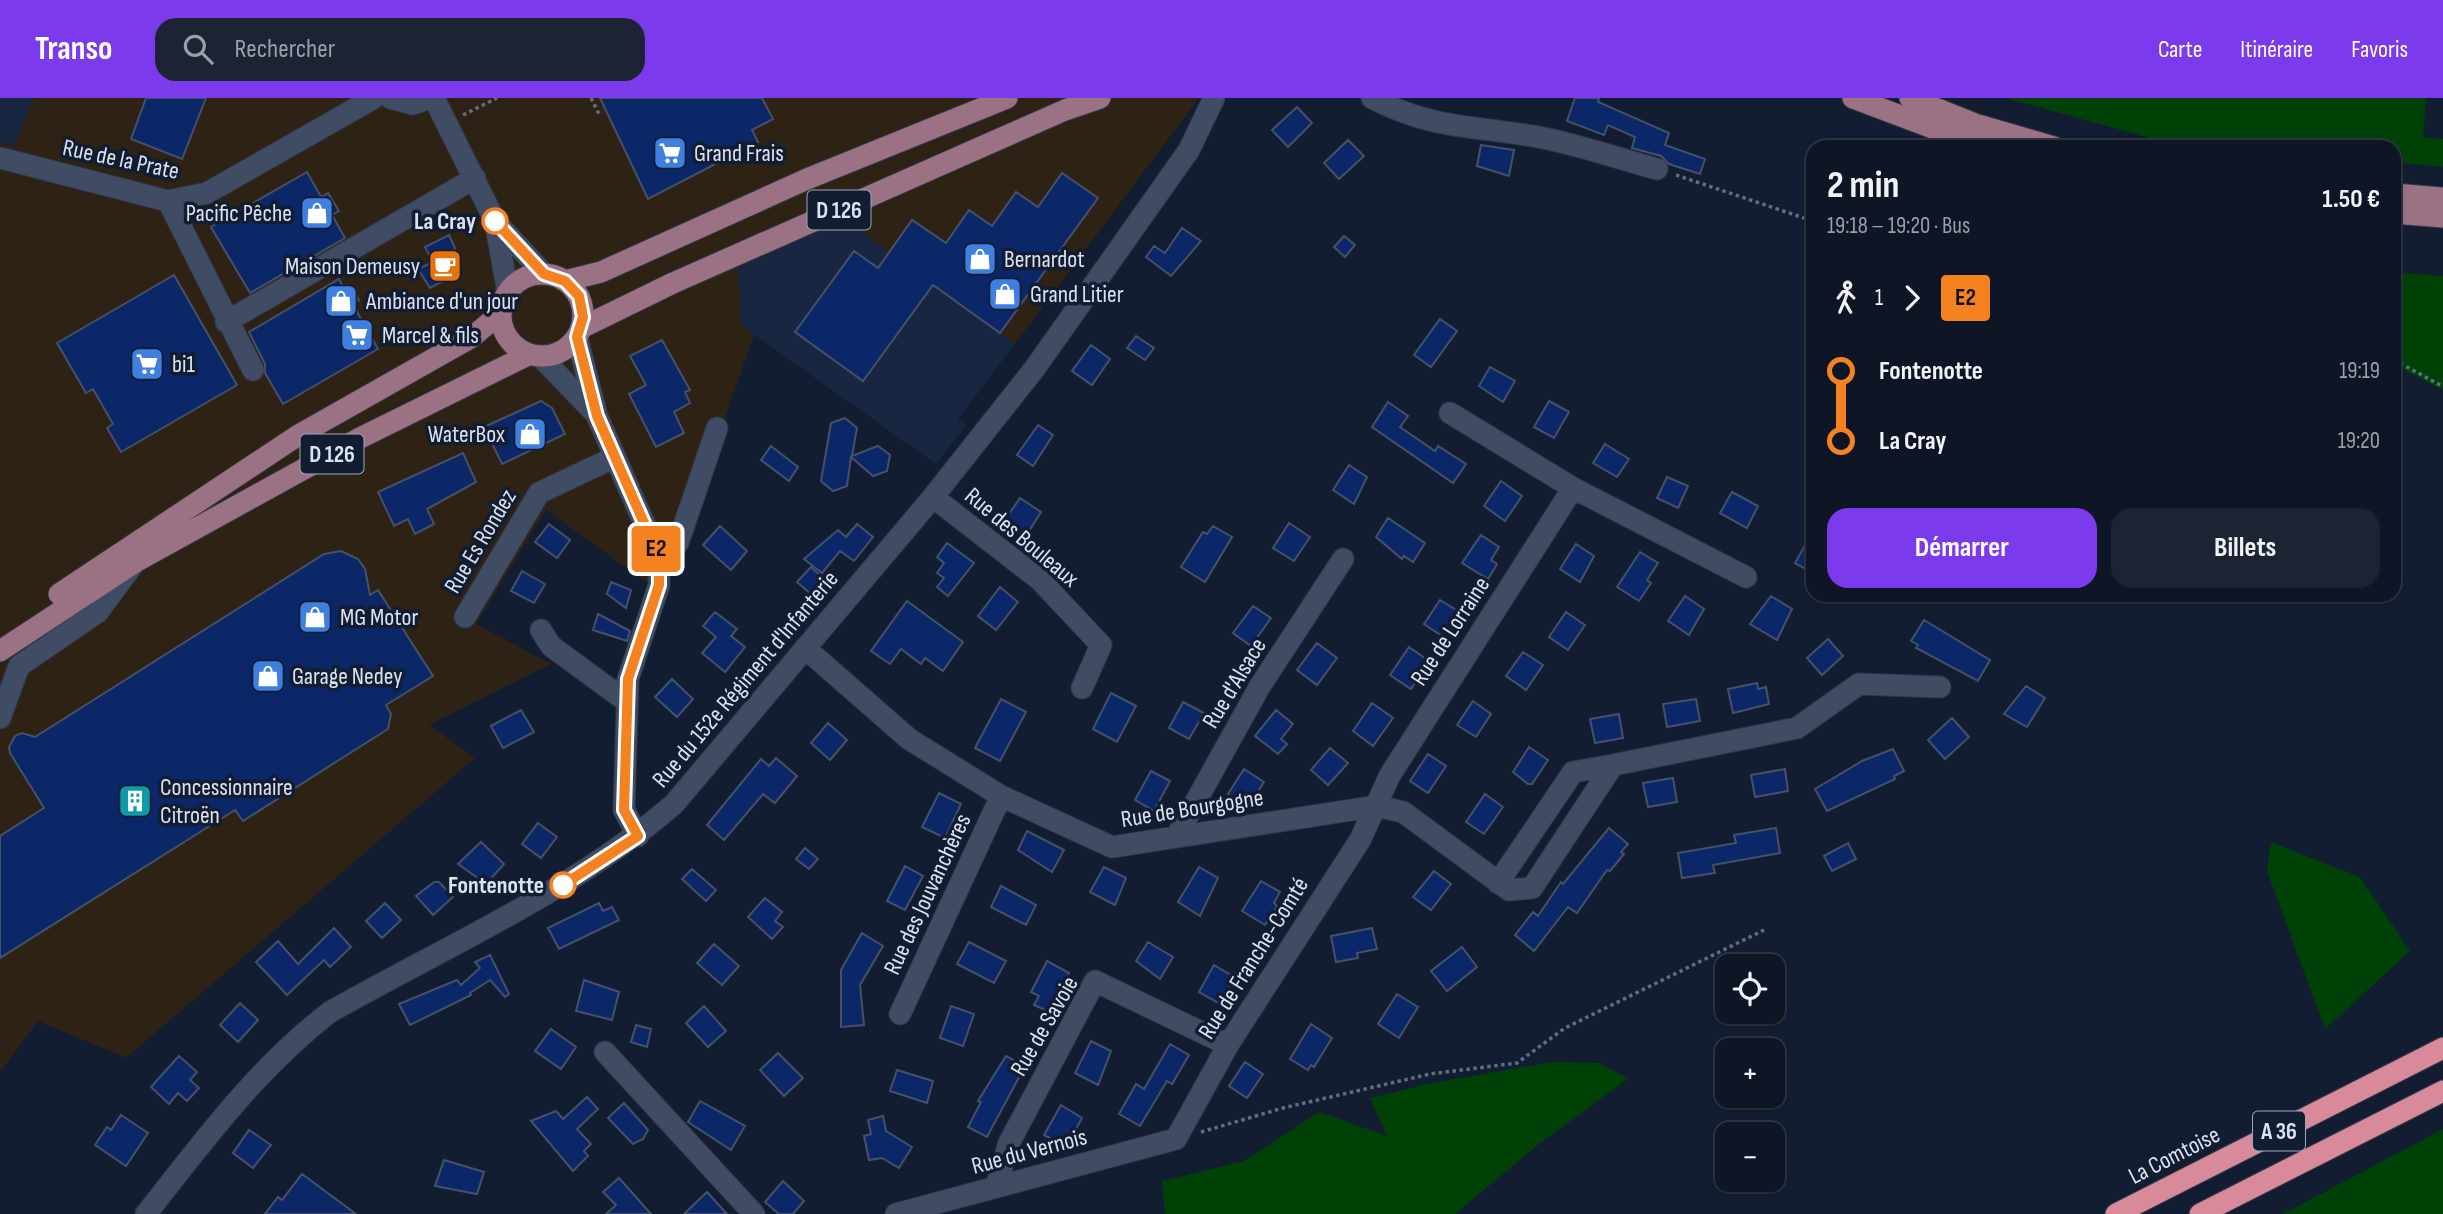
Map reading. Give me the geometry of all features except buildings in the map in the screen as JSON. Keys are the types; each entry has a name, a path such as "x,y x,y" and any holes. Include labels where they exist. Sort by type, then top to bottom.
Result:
{"highway":[{"name":"La Comtoise","path":"2116,1214 2443,1048"},
{"name":"A 36","path":"2200,1214 2443,1091"}],"main road":[{"name":"D 126","path":"554,278 601,272 807,180 1007,98"},
{"name":"D 126","path":"579,332 761,244 1065,110 1100,98"},
{"path":"1853,98 1964,140"},
{"path":"1910,98 1975,124 2030,140"},
{"path":"2401,195 2443,198"},
{"path":"2401,214 2443,217"},
{"path":"554,278 579,296 583,317 579,332 561,352 535,355 512,342 506,334 505,303 524,279 554,278"},
{"name":"D 126","path":"0,636 104,562 297,436 472,337 505,303"},
{"name":"D 126","path":"0,651 137,561 360,438 535,355"}],"street":[{"name":"Rue de la Prate","path":"1,164 168,201 207,193 374,98"},
{"path":"390,98 413,104 432,98 495,221 505,303"},
{"name":"Rue du 152e Régiment d'Infanterie","path":"1189,150 1214,98"},
{"name":"Rue du 152e Régiment d'Infanterie","path":"146,1214 241,1093 319,1020 578,877 638,836 674,804 933,497 1035,368 1189,150 1210,128 1227,98"},
{"path":"1372,98 1419,119 1459,128 1547,139 1657,169"},
{"path":"226,322 475,178"},
{"path":"168,201 226,322 253,370"},
{"path":"495,221 554,278"},
{"path":"579,332 597,416 659,557 659,585 628,679 626,701 624,810 638,836"},
{"path":"535,355 597,416"},
{"path":"1450,413 1573,488 1746,577"},
{"path":"659,557 678,543 717,428"},
{"name":"Rue Es Rondez","path":"465,617 539,493 615,457"},
{"name":"Rue de Lorraine","path":"1377,806 1390,775 1573,488"},
{"name":"Rue des Bouleaux","path":"933,497 1040,580 1101,645 1082,688"},
{"name":"Rue d'Alsace","path":"1176,837 1260,686 1343,559"},
{"path":"3,710 19,666 98,612 137,561"},
{"path":"541,631 551,646 626,701"},
{"name":"Rue de Bourgogne","path":"805,648 909,739 1001,796 1112,847 1377,806 1403,812 1508,890 1532,888 1614,765"},
{"path":"1498,883 1573,772 1797,728 1860,684 1940,687"},
{"name":"Rue des Jouvanchères","path":"900,1014 1001,796"},
{"name":"Rue de Franche-Comté","path":"1176,1139 1228,1045 1360,840 1377,806"},
{"name":"Rue de Savoie","path":"996,1187 1009,1143 1095,981 1228,1045"},
{"path":"605,1052 754,1214"},
{"name":"Rue du Vernois","path":"896,1214 1176,1139"}],"path":[{"path":"466,115 497,98"},
{"path":"591,98 600,116"},
{"path":"1657,169 1806,219"},
{"path":"2401,364 2442,386"},
{"path":"1176,1139 1283,1108 1430,1074 1517,1063 1565,1028 1764,930"}],"shaded area":[{"path":"0,98 33,98 15,146 0,142"},
{"path":"33,98 1199,98 1015,344 842,218 741,325 754,334 664,595 546,510 476,624 551,664 429,725 475,758 126,1058 38,1021 0,1072 0,142 15,146"},
{"path":"842,218 1015,344 958,419 966,426 936,464 741,325 738,267"}],"green space":[{"path":"2006,98 2426,98 2423,137 2443,139 2443,167 2401,163 2401,140 2150,138"},
{"path":"2401,273 2443,276 2443,390 2401,369"},
{"path":"2271,842 2360,877 2410,951 2325,1029 2267,871"},
{"path":"1552,1062 1600,1063 1628,1079 1540,1143 1455,1214 1165,1214 1162,1181 1244,1161 1319,1112 1387,1136 1370,1098 1427,1084"},
{"path":"2443,1129 2443,1214 2283,1214"}],"bus line":[{"name":"E2","path":"495,221 544,274 565,281 579,296 583,317 577,337 584,375 597,416 659,557 659,585 628,679 626,701 624,810 638,836 563,885"}],"place":[{"name":"Grand Frais","path":"670,153"},
{"name":"Pacific Pêche","path":"317,213"},
{"name":"La Cray","path":"495,221"},
{"name":"Bernardot","path":"980,259"},
{"name":"Maison Demeusy","path":"445,266"},
{"name":"Grand Litier","path":"1005,294"},
{"name":"Ambiance d'un jour","path":"341,301"},
{"name":"Marcel & fils","path":"357,335"},
{"name":"bi1","path":"147,364"},
{"name":"WaterBox","path":"530,434"},
{"name":"MG Motor","path":"315,617"},
{"name":"Garage Nedey","path":"268,676"},
{"name":"Concessionnaire Citroën","path":"135,801"},
{"name":"Fontenotte","path":"563,885"}]}
